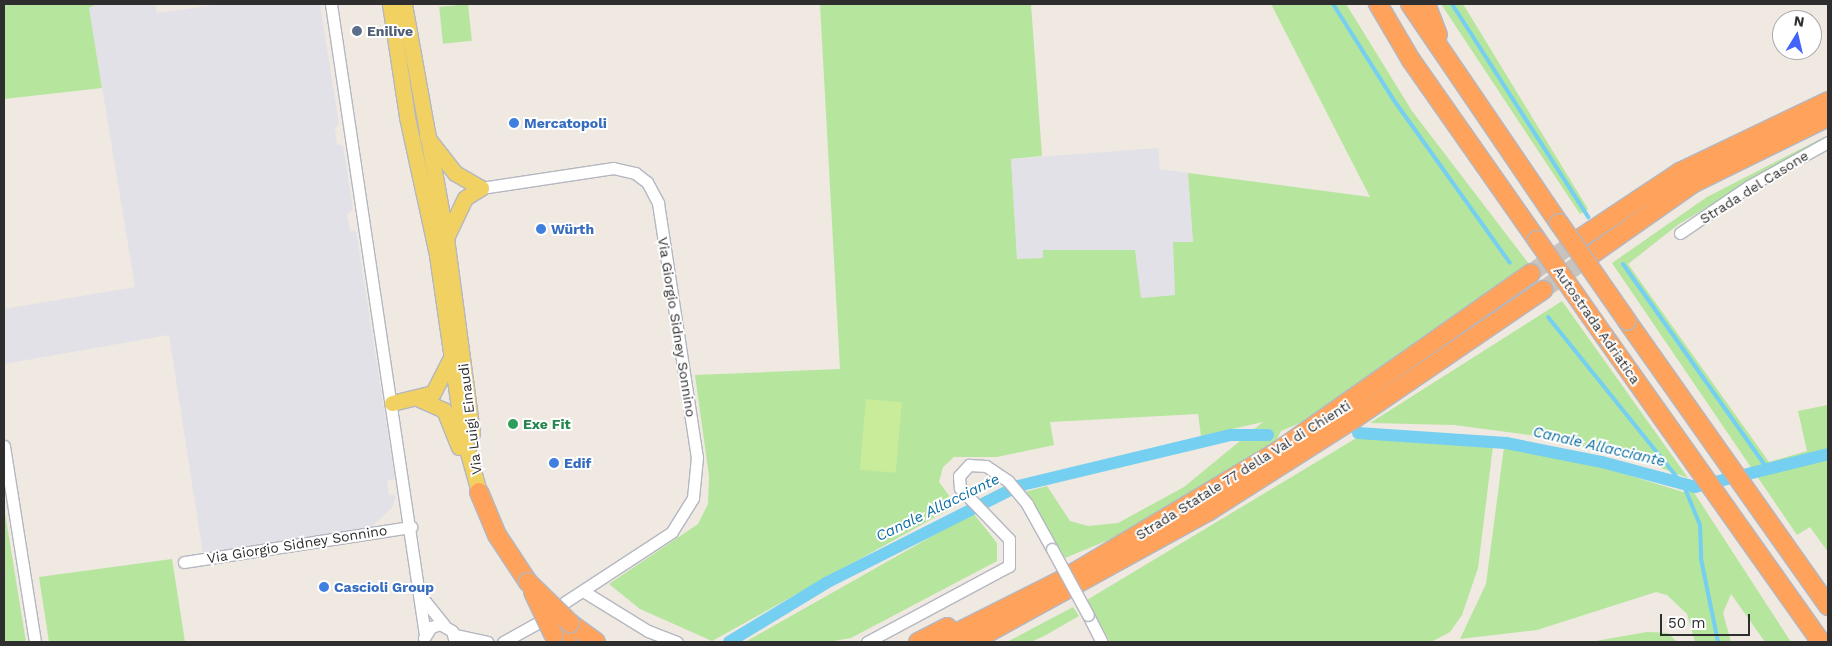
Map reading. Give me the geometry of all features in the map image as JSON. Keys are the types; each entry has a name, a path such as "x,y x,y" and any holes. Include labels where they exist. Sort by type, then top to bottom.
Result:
{"highway":[{"name":"Autostrada Adriatica","path":"1378,4 1411,60 1820,642"},
{"name":"Autostrada Adriatica","path":"1410,4 1449,66 1828,606"},
{"path":"1426,4 1449,66"},
{"path":"1582,237 1680,172 1828,101"},
{"path":"1594,253 1692,184 1828,117"},
{"name":"Strada Statale 77 della Val di Chienti","path":"972,642 1157,542 1286,455 1337,413 1531,273"},
{"name":"Strada Statale 77 della Val di Chienti","path":"938,642 1100,558 1354,419 1543,290"},
{"path":"479,492 496,534 561,634 596,642"},
{"path":"918,642 1061,569 1100,558"}],"main road":[{"name":"Via Luigi Einaudi","path":"390,4 472,472 479,492"},
{"name":"Via Luigi Einaudi","path":"404,4 424,132 446,238 479,492"},
{"path":"424,132 455,173 481,188 465,198 446,238"},
{"path":"392,403 419,399 441,385 451,355"},
{"path":"419,399 444,410 472,472"}],"street":[{"path":"331,4 421,595 424,638"},
{"name":"Strada del Casone","path":"1680,233 1749,186 1828,142"},
{"name":"Via Giorgio Sidney Sonnino","path":"481,188 613,168 635,173 647,182 658,203 697,480 686,514 672,532 565,602"},
{"path":"4,446 35,642"},
{"path":"866,642 1009,566 1009,539 988,514 971,500 959,485 966,467 986,466 1008,481 1020,494 1102,642"},
{"name":"Via Giorgio Sidney Sonnino","path":"184,562 411,527"},
{"path":"583,590 648,631 677,642"},
{"path":"421,595 455,639 487,642"},
{"path":"502,642 536,624"},
{"path":"424,638 430,627 444,625"}],"shaded area":[{"path":"96,4 155,4 157,13 222,4 320,4 339,124 335,128 337,144 343,146 353,210 347,214 350,231 356,231 395,479 387,480 389,494 396,496 392,508 369,529 203,554 169,335 4,364 4,309 135,287 89,8"},
{"path":"1158,148 1160,169 1188,173 1193,242 1173,243 1175,295 1140,298 1134,250 1043,250 1044,258 1017,259 1011,159"}],"green space":[{"path":"4,4 96,4 89,8 102,88 4,99"},
{"path":"468,4 472,41 443,44 439,7"},
{"path":"820,4 1031,4 1042,156 1011,159 1017,259 1043,258 1043,250 1135,250 1141,298 1175,295 1173,242 1193,242 1188,173 1370,197 1271,4 1346,4 1412,111 1529,264 1319,415 1281,431 1275,443 1128,532 1065,558 1025,492 1047,486 1070,521 1088,526 1118,523 1184,487 1263,422 1201,436 1198,414 1050,422 1054,445 997,457 954,457 943,467 939,482 953,501 950,509 712,641 640,609 609,584 698,524 708,504 709,476 695,375 840,369"},
{"path":"1441,4 1463,4 1588,209 1580,214"},
{"path":"1828,135 1679,224 1628,264 1769,462 1807,451 1798,411 1828,405 1828,552 1810,527 1797,535 1612,263 1707,197"},
{"path":"1562,301 1688,478 1648,463 1544,437 1454,425 1370,423"},
{"path":"866,399 902,402 896,473 860,470"},
{"path":"1358,437 1493,446 1478,568 1462,615 1450,632 1431,642 1110,642 1087,600"},
{"path":"1504,447 1602,467 1683,492 1693,491 1791,642 1765,642 1731,594 1723,613 1731,642 1695,642 1687,614 1667,595 1656,592 1537,630 1460,639 1486,584"},
{"path":"4,507 26,642 4,642"},
{"path":"973,513 997,543 997,561 851,638 828,642 745,642"},
{"path":"172,559 185,642 49,642 39,577"},
{"path":"1073,607 1079,616 1046,635 1031,642 1007,642"},
{"path":"1647,632 1668,633 1677,642 1590,642"}],"waterway":[{"path":"1333,4 1393,99 1510,263"},
{"path":"1452,4 1588,217"},
{"path":"1623,264 1769,471"},
{"path":"1548,317 1684,486 1700,525 1701,559 1718,642"},
{"name":"Canale Allacciante","path":"1358,433 1506,443 1602,462 1695,487 1828,454"},
{"name":"Canale Allacciante","path":"729,642 826,583 1018,486 1231,435 1268,435"}],"tunnel":[{"path":"1531,273 1582,237"},
{"path":"1543,290 1594,253"}],"place":[{"name":"Enilive","path":"357,31"},
{"name":"Mercatopoli","path":"514,123"},
{"name":"Würth","path":"541,229"},
{"name":"Exe Fit","path":"513,424"},
{"name":"Edif","path":"554,463"},
{"name":"Cascioli Group","path":"324,587"}]}
